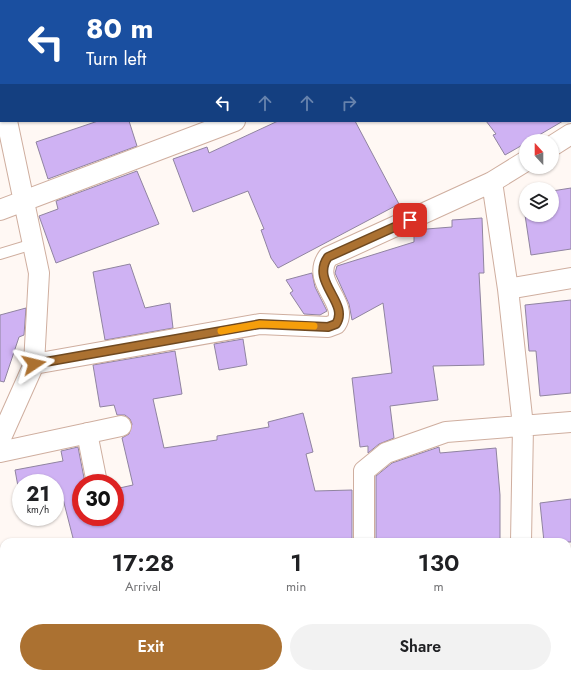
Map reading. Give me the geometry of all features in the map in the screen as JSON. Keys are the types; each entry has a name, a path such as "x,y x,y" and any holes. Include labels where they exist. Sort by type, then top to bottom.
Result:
{"street":[{"path":"0,210 232,122"},
{"path":"0,440 34,364 39,273 24,202 6,131"},
{"path":"559,142 571,134"},
{"path":"34,364 260,324 328,327 336,324 339,319 339,312 323,275 323,265 328,257 492,182 519,165"},
{"path":"492,182 508,289 523,426 521,538"},
{"path":"508,289 571,278"},
{"path":"364,538 364,471 386,453 446,432 571,422"},
{"path":"0,452 121,426"},
{"path":"87,433 95,474"}],"lane":[{"path":"0,254 33,244"}],"building":[{"path":"95,122 129,122 137,146 48,179 36,142"},
{"path":"276,122 356,122 399,204 278,268 271,258 261,230 264,229 248,191 193,212 173,159 207,147 209,153"},
{"path":"487,122 561,122 541,134 519,134 519,147 505,155 493,135 496,134"},
{"path":"137,171 159,224 56,263 39,216 58,209 56,201"},
{"path":"571,188 571,249 531,255 526,222 559,222 559,190"},
{"path":"482,218 484,273 479,273 484,365 433,366 438,400 390,406 394,438 379,444 368,453 368,446 360,447 352,378 392,373 383,303 352,320 349,304 335,273 337,266 414,242 414,230 452,227 452,220"},
{"path":"130,264 145,308 170,303 173,328 105,340 93,272"},
{"path":"312,273 315,287 327,311 320,315 304,314 290,293 293,291 286,280"},
{"path":"571,300 571,393 540,396 536,351 529,351 525,305"},
{"path":"26,308 24,335 19,337 4,382 0,381 0,315"},
{"path":"243,339 247,365 219,370 214,344"},
{"path":"175,351 182,394 153,399 164,448 217,440 217,436 269,427 268,422 303,413 313,452 306,454 315,491 352,490 352,538 73,538 64,503 64,474 16,474 15,470 63,461 61,451 78,447 83,474 72,474 72,526 124,526 124,487 133,485 122,438 129,434 132,424 130,419 125,415 117,415 114,405 100,407 93,365"},
{"path":"439,447 440,453 496,448 500,495 500,538 376,538 376,476 392,463"},
{"path":"571,499 571,538 544,538 540,503"}],"slow traffic":[{"path":"221,331 260,324 314,326"}],"route":[{"path":"34,364 260,324 328,327 336,324 339,319 339,312 323,275 323,265 328,257 410,220"}]}
